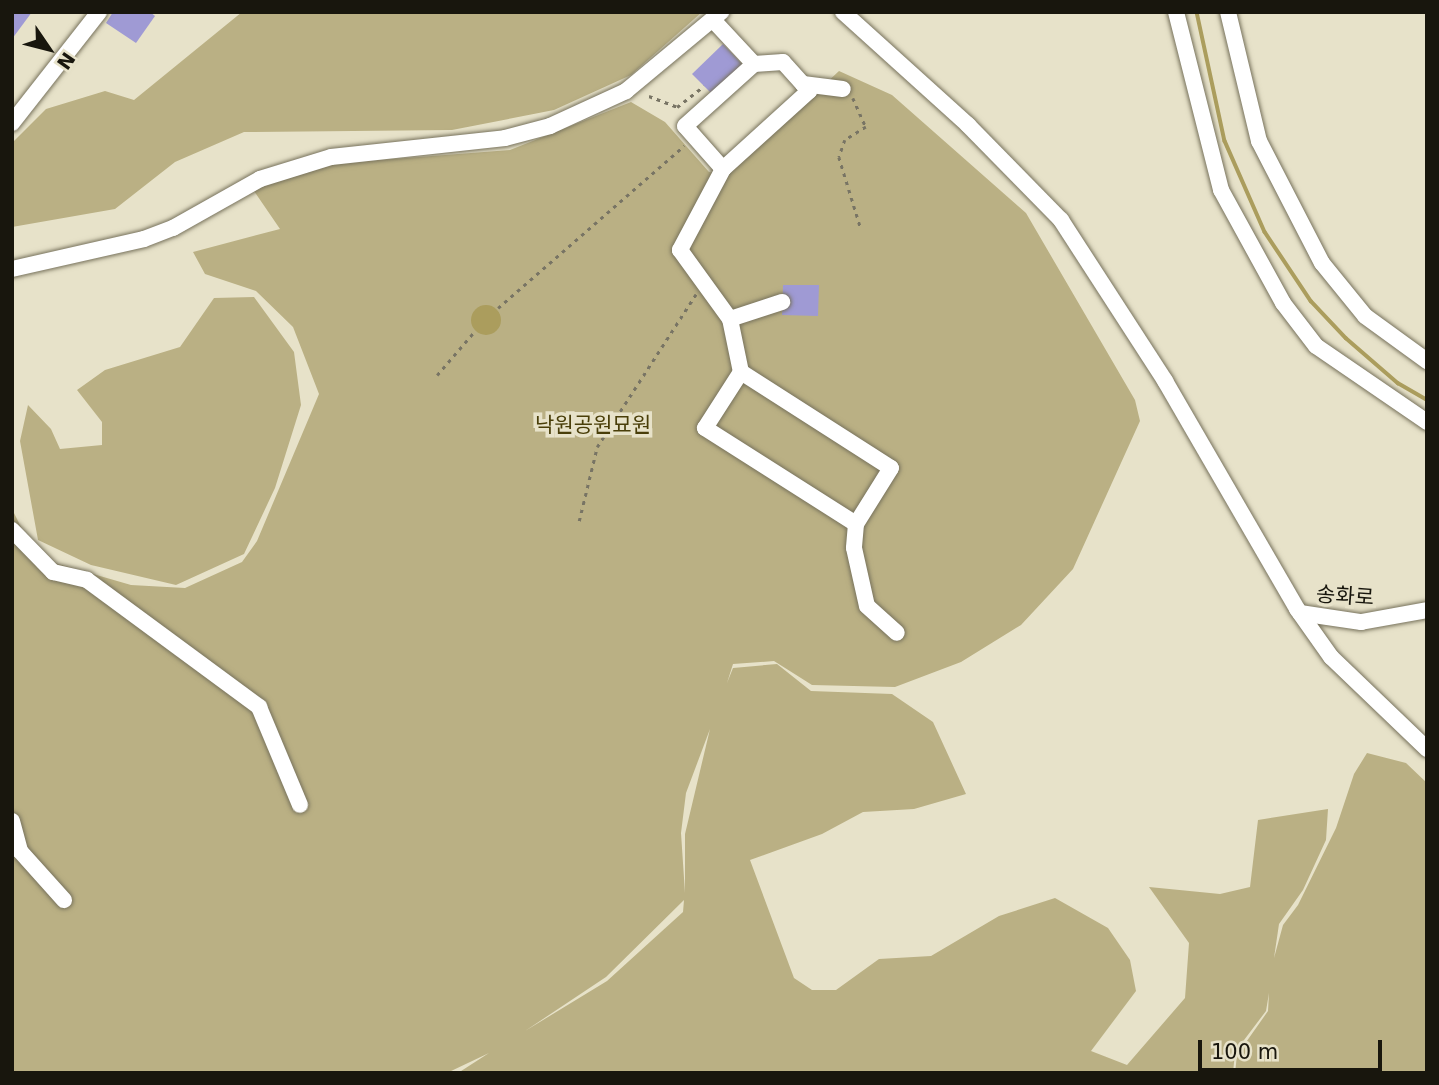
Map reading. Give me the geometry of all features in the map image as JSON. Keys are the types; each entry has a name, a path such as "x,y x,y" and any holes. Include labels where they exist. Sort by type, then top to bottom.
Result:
{"street":[{"path":"12,123 99,12"},
{"path":"843,12 968,125 1061,220 1158,369 1300,614 1331,657 1427,749"},
{"path":"1176,12 1221,190 1283,303 1316,346 1427,422"},
{"path":"1228,12 1259,141 1322,263 1365,316 1427,361"},
{"path":"12,269 173,229 260,178 321,160 505,138 550,126 626,91 717,16 754,64"},
{"path":"723,169 685,126 754,64 783,62 809,91 723,169 680,250 730,319 741,372 705,428 856,524"},
{"path":"803,84 843,89"},
{"path":"730,319 782,302"},
{"path":"741,372 891,468 856,524 854,548 867,606 897,634"},
{"path":"12,530 53,572 87,580 258,708 300,805"},
{"name":"송화로","path":"1300,614 1361,622 1427,610"},
{"path":"12,821 20,851 64,900"}],"path":[{"path":"649,96 677,107 704,86"},
{"path":"843,89 866,127 845,140 839,157 861,229"},
{"path":"498,309 695,137"},
{"path":"579,521 597,447 703,282"},
{"path":"437,375 474,332"}],"green space":[{"path":"242,12 702,12 631,75 554,110 452,130 244,132 175,162 115,209 12,227 12,143 46,109 105,91 134,100"},
{"name":"낙원공원묘원","path":"839,71 892,95 1026,213 1135,400 1140,421 1073,569 1021,625 961,662 895,687 812,685 774,661 733,664 727,683 733,668 777,664 811,691 892,694 933,722 966,794 914,809 863,812 822,834 750,860 794,978 812,990 836,990 879,959 931,956 999,916 1055,898 1108,928 1130,960 1136,991 1091,1051 1127,1065 1185,998 1189,943 1149,887 1220,894 1250,887 1258,820 1328,809 1326,840 1303,890 1279,924 1274,958 1283,925 1298,905 1336,828 1354,774 1367,753 1406,763 1427,783 1427,1073 1235,1073 1237,1055 1268,1011 1269,993 1266,1011 1235,1052 1233,1073 458,1073 489,1053 449,1072 428,1073 12,1073 12,509 25,535 55,563 131,585 185,588 242,562 257,541 319,394 293,327 256,291 205,274 193,252 280,229 254,191 282,178 328,164 510,150 631,102 665,122 709,172 727,176","holes":["710,729 685,834 685,893 681,833 686,793","684,900 683,912 607,981 525,1031 606,977"]},
{"path":"254,297 294,352 301,405 275,488 244,554 176,585 91,565 38,540 20,441 28,405 51,429 60,449 102,445 102,422 77,390 105,370 180,347 214,298"}],"shaded area":[{"path":"486,305 492,306 500,314 500,326 492,334 486,335 480,334 472,326 471,320 472,314 480,306"}],"building":[{"path":"12,12 32,12 12,39"},
{"path":"113,12 150,12 155,16 136,43 106,23"},
{"path":"723,44 743,65 713,95 692,74"},
{"path":"783,285 819,285 818,316 782,315"}],"waterway":[{"path":"1197,12 1225,141 1265,232 1311,301 1346,338 1398,383 1427,400"}]}
